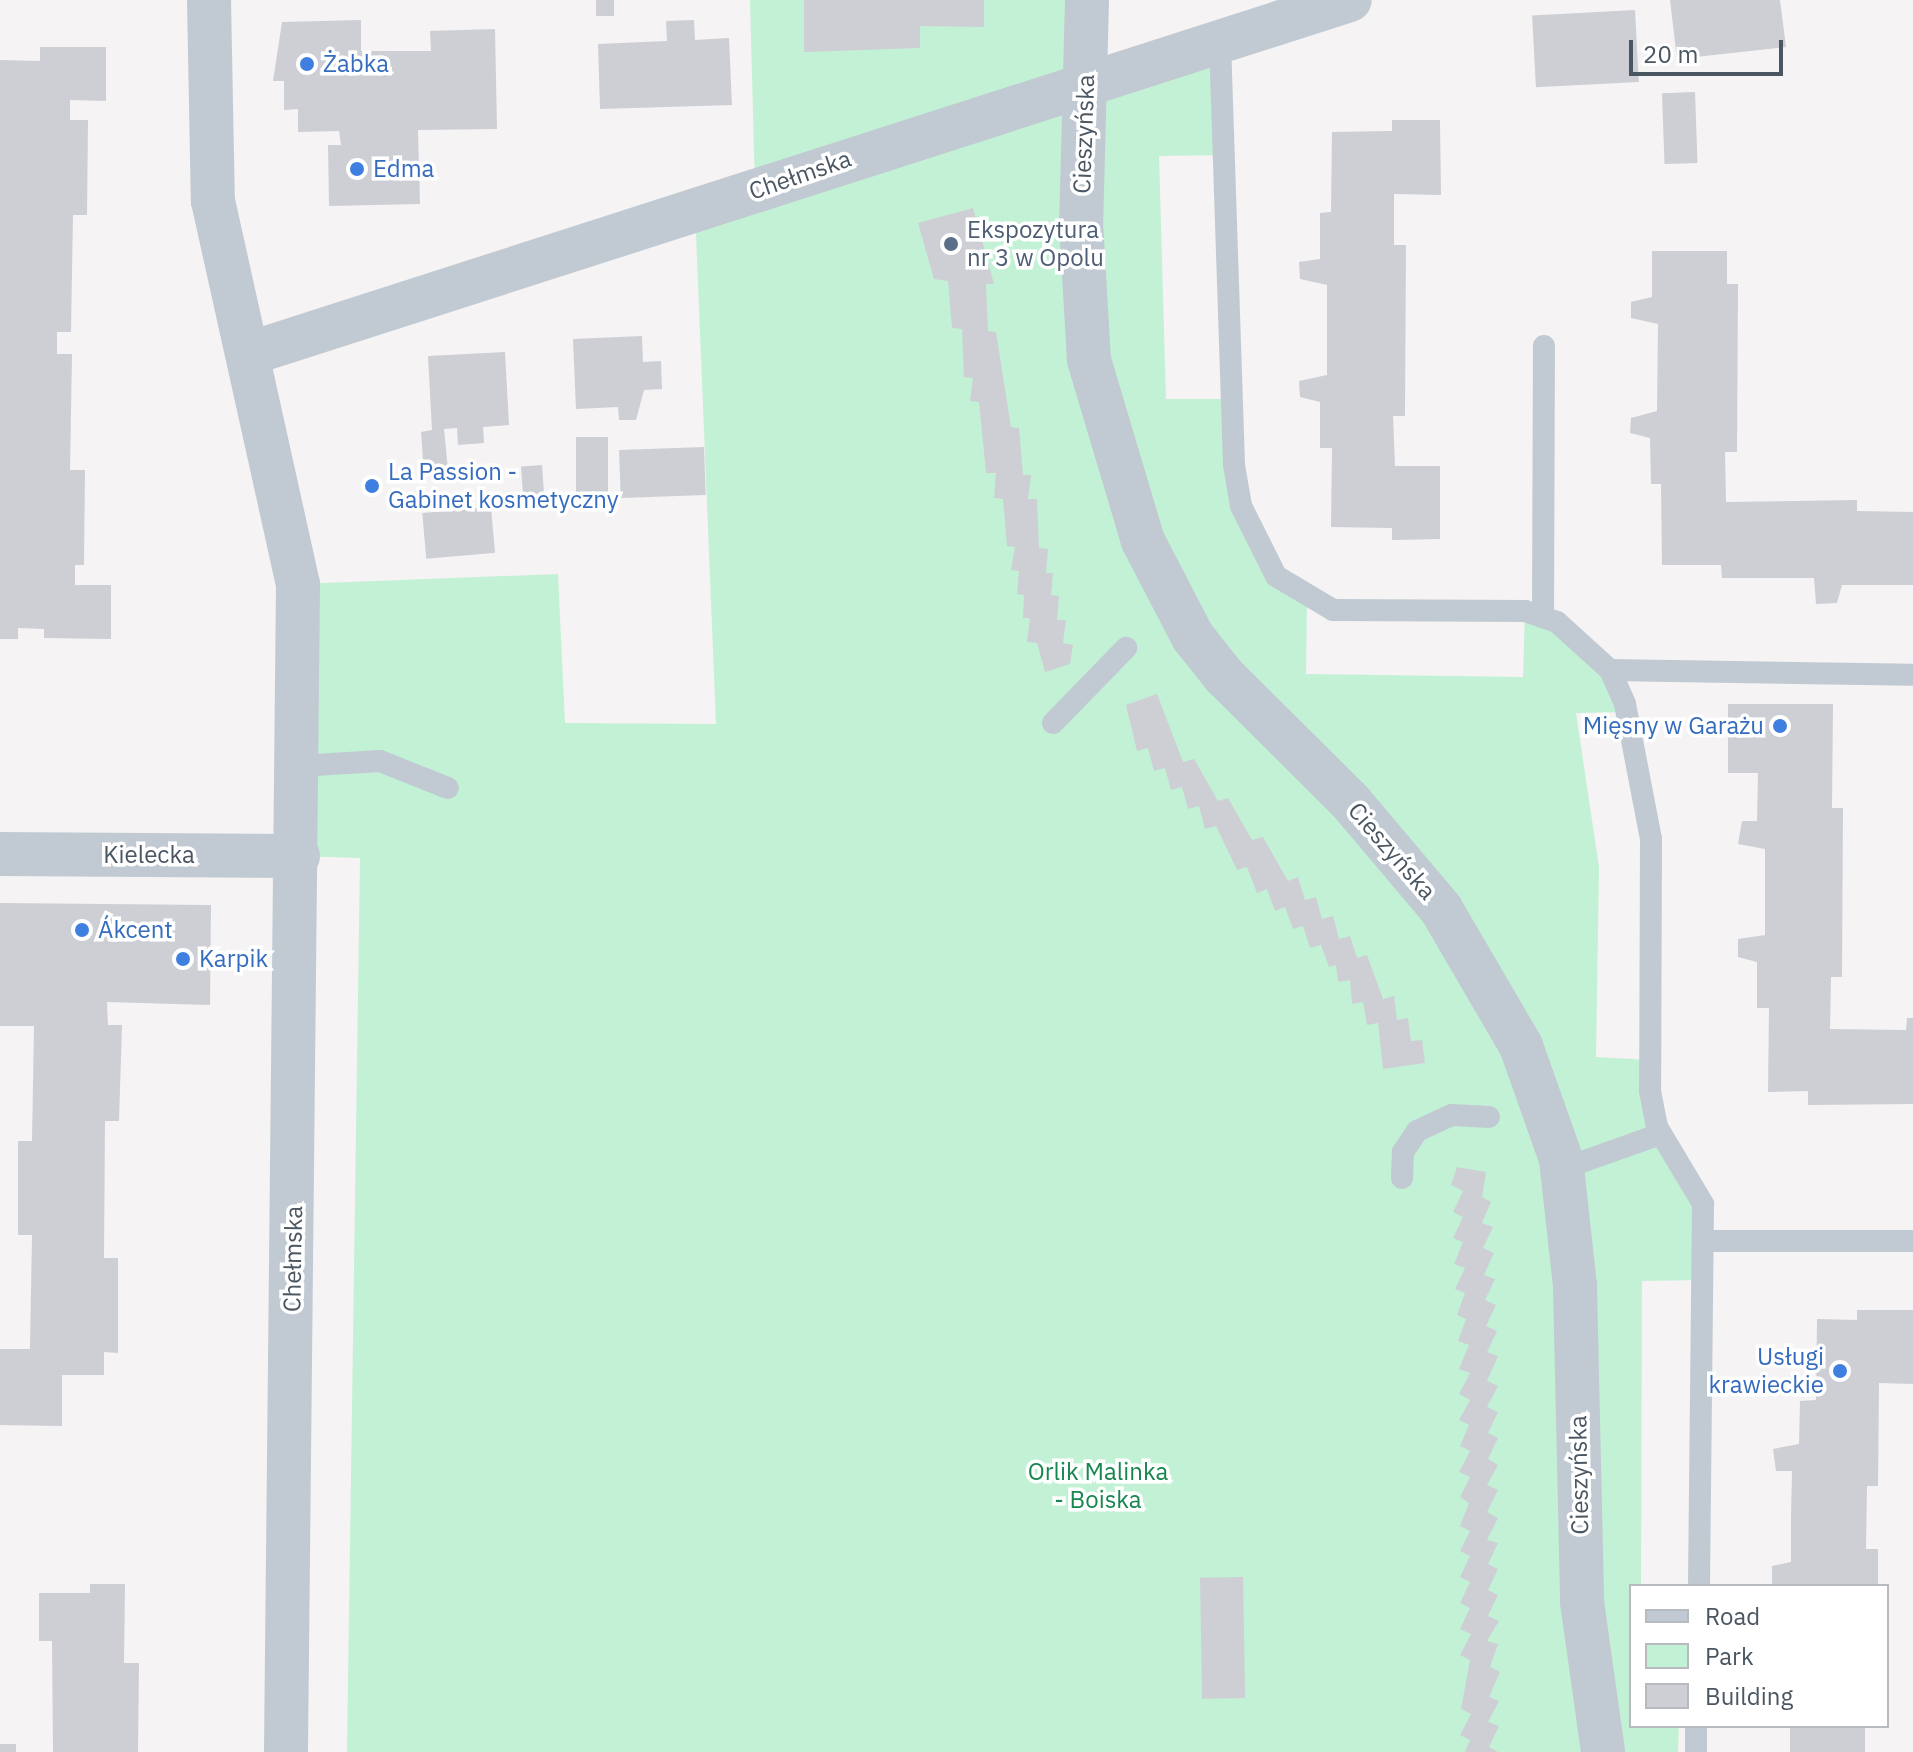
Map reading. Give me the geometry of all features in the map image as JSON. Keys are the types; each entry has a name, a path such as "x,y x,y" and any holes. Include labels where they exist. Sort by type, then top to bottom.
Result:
{"street":[{"name":"Chełmska","path":"209,0 213,201 251,353 298,584 299,766 286,1752"},
{"name":"Cieszyńska","path":"1087,0 1081,222 1089,360 1143,541 1193,637 1224,676 1349,800 1441,909 1521,1046 1562,1169 1575,1286 1582,1602 1603,1752"},
{"name":"Chełmska","path":"251,353 1350,0"},
{"name":"Kielecka","path":"0,854 298,856"}],"lane":[{"path":"1220,42 1234,465 1260,549 1276,576 1333,610 1543,617 1587,643 1610,670 1625,704 1651,839 1650,1091 1661,1134 1703,1204 1699,1584"},
{"path":"1543,617 1544,346"},
{"path":"1053,723 1126,648"},
{"path":"1610,670 1913,675"},
{"path":"299,766 380,761 448,788"},
{"path":"1402,1178 1403,1152 1417,1131 1452,1115 1489,1117"},
{"path":"1562,1169 1661,1134"},
{"path":"1703,1241 1913,1241"},
{"path":"1696,1728 1696,1752"}],"green space":[{"name":"Orlik Malinka - Boiska","path":"750,0 1087,0 1086,84 1220,42 1224,155 1159,156 1166,399 1231,399 1241,506 1307,601 1306,674 1523,677 1525,611 1587,643 1627,712 1576,713 1599,867 1596,1057 1650,1060 1650,1091 1688,1175 1703,1280 1642,1281 1641,1584 1629,1584 1629,1728 1679,1728 1678,1752 347,1752 360,858 298,856 298,584 558,574 565,723 716,724 695,210 755,190"}],"building":[{"path":"596,0 614,0 614,16 596,16"},
{"path":"804,0 984,0 984,27 920,26 920,48 804,52"},
{"path":"1670,0 1780,0 1786,47 1677,59"},
{"path":"1635,10 1639,82 1536,87 1532,15"},
{"path":"361,20 361,51 431,51 430,31 495,29 497,129 418,130 420,204 329,206 328,145 341,145 339,131 298,132 298,109 284,110 284,81 273,81 282,22"},
{"path":"694,20 695,40 729,38 732,105 600,109 598,44 667,41 666,21"},
{"path":"40,47 106,47 106,101 70,100 70,120 88,120 87,215 73,215 71,332 57,332 57,354 72,354 70,470 85,470 84,565 75,565 75,585 111,585 111,639 44,638 44,629 18,628 18,639 0,639 0,60 40,61"},
{"path":"1695,92 1697,163 1664,164 1662,93"},
{"path":"1392,120 1440,120 1441,195 1394,194 1394,245 1406,245 1405,416 1393,416 1395,466 1440,466 1440,539 1392,540 1392,528 1331,527 1332,448 1320,448 1320,402 1300,397 1299,381 1327,375 1327,285 1300,279 1299,262 1320,259 1320,213 1331,212 1332,132 1392,131"},
{"path":"973,208 994,284 986,284 988,331 996,332 1011,427 1019,428 1023,475 1031,475 1028,499 1037,499 1039,548 1048,549 1046,573 1053,573 1051,595 1059,596 1057,620 1066,620 1063,643 1073,645 1070,664 1045,672 1037,643 1027,642 1030,618 1023,618 1024,595 1017,594 1019,571 1011,570 1015,547 1007,546 1003,499 994,498 996,473 986,473 979,402 970,401 973,378 964,377 962,329 952,328 948,281 934,279 918,223"},
{"path":"1652,251 1727,251 1727,284 1738,284 1737,452 1725,452 1726,502 1857,500 1857,511 1913,512 1913,585 1842,585 1837,603 1816,604 1814,578 1722,578 1721,565 1662,565 1661,484 1651,484 1650,438 1630,433 1631,418 1657,411 1658,324 1631,318 1631,302 1652,297"},
{"path":"642,336 643,362 661,361 662,389 644,390 636,420 619,420 618,407 576,409 573,339"},
{"path":"505,352 509,425 483,427 484,443 458,445 457,428 444,429 448,470 424,474 421,432 432,430 428,356"},
{"path":"576,437 608,437 608,499 576,499"},
{"path":"704,447 706,495 621,498 619,450"},
{"path":"542,465 544,496 523,497 521,466"},
{"path":"491,507 495,553 426,559 422,513"},
{"path":"1157,694 1183,762 1194,759 1218,801 1228,798 1252,840 1263,837 1288,881 1298,877 1305,900 1316,897 1322,919 1333,916 1339,939 1350,936 1357,958 1367,955 1383,999 1394,996 1397,1020 1408,1018 1411,1041 1422,1040 1425,1063 1383,1069 1378,1023 1367,1025 1363,1002 1352,1004 1350,980 1338,982 1336,965 1329,967 1321,945 1310,948 1303,926 1293,929 1285,907 1275,911 1267,889 1257,893 1247,867 1237,870 1216,826 1205,829 1199,806 1188,809 1182,787 1171,790 1165,768 1154,771 1148,748 1137,751 1126,705"},
{"path":"1728,704 1833,704 1832,808 1843,808 1842,977 1831,977 1830,1029 1906,1030 1907,1018 1913,1018 1913,1104 1808,1105 1808,1091 1768,1092 1769,1008 1757,1008 1757,962 1738,957 1738,939 1765,935 1765,849 1738,844 1742,821 1757,821 1758,773 1728,773"},
{"path":"0,903 211,905 210,1005 107,1002 108,1025 122,1025 119,1121 105,1121 104,1258 118,1258 118,1353 104,1352 104,1375 62,1375 62,1426 0,1425 0,1349 30,1349 32,1235 18,1235 18,1141 32,1141 34,1026 0,1026"},
{"path":"1457,1167 1486,1172 1482,1197 1491,1202 1482,1223 1493,1227 1483,1248 1494,1253 1484,1275 1495,1279 1485,1300 1496,1305 1486,1326 1497,1331 1487,1352 1498,1356 1487,1381 1498,1386 1487,1407 1498,1412 1488,1433 1498,1438 1488,1459 1498,1465 1487,1485 1498,1490 1487,1512 1498,1518 1487,1540 1498,1543 1488,1564 1498,1569 1488,1590 1498,1595 1488,1616 1499,1621 1487,1641 1498,1644 1490,1667 1500,1672 1489,1697 1499,1701 1488,1722 1499,1726 1489,1747 1498,1752 1465,1752 1470,1740 1460,1735 1471,1714 1461,1709 1470,1660 1460,1655 1471,1634 1460,1629 1470,1608 1460,1603 1470,1582 1460,1577 1470,1556 1460,1551 1470,1531 1460,1526 1469,1503 1460,1497 1470,1477 1459,1472 1470,1451 1460,1446 1469,1425 1459,1420 1470,1400 1459,1394 1470,1373 1459,1369 1469,1345 1458,1341 1466,1319 1457,1315 1465,1293 1455,1289 1465,1268 1454,1264 1463,1242 1453,1238 1463,1217 1453,1212 1463,1191 1451,1185"},
{"path":"1857,1310 1913,1310 1913,1384 1879,1383 1878,1486 1867,1486 1866,1549 1878,1549 1878,1584 1772,1584 1772,1566 1791,1562 1792,1471 1776,1471 1773,1449 1799,1444 1800,1401 1816,1400 1817,1319 1857,1320"},
{"path":"1243,1577 1245,1698 1202,1699 1200,1578"},
{"path":"90,1584 125,1584 124,1663 139,1663 138,1752 53,1752 52,1641 39,1641 39,1593 90,1593"},
{"path":"1790,1728 1865,1728 1865,1752 1790,1752"},
{"path":"0,1744 16,1744 16,1752 0,1752"}],"place":[{"name":"Żabka","path":"307,64"},
{"name":"Edma","path":"357,169"},
{"name":"Ekspozytura nr 3 w Opolu","path":"951,244"},
{"name":"La Passion - Gabinet kosmetyczny","path":"372,486"},
{"name":"Mięsny w Garażu","path":"1780,726"},
{"name":"Ákcent","path":"82,930"},
{"name":"Karpik","path":"183,959"},
{"name":"Usługi krawieckie","path":"1840,1371"}]}
